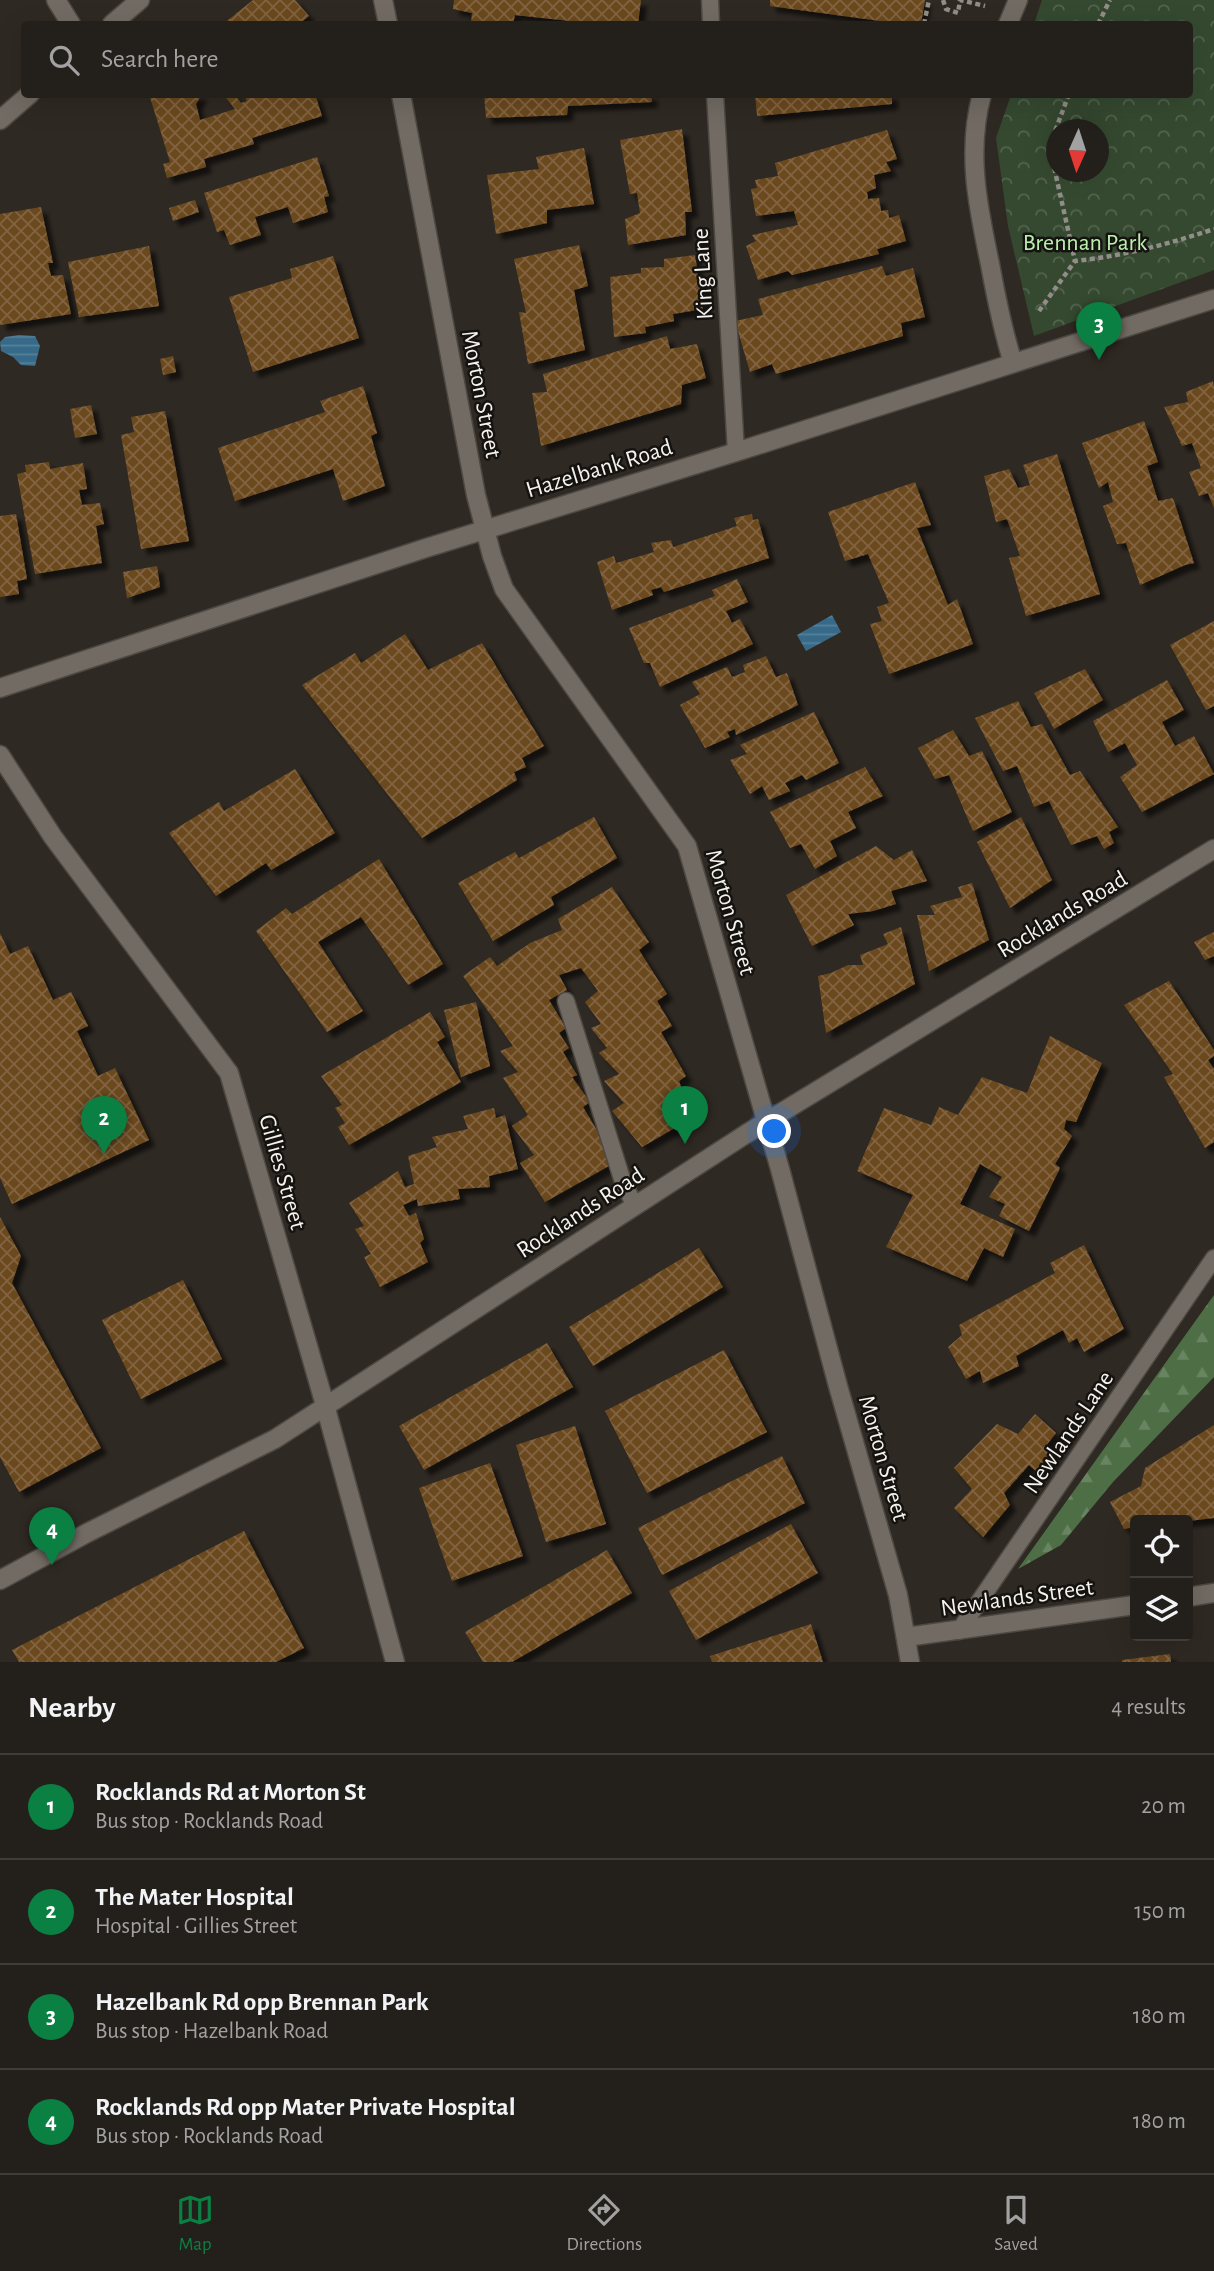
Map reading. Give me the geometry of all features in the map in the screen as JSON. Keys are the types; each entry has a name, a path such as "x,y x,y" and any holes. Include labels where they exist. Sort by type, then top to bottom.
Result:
{"street":[{"path":"56,0 69,21"},
{"path":"116,21 140,0"},
{"path":"383,0 387,21"},
{"path":"1009,21 1018,0"},
{"path":"0,120 25,98"},
{"name":"Morton Street","path":"402,98 476,495 503,589 687,846 898,1595 909,1662"},
{"path":"981,98 973,150 976,196 1003,331 1013,363"},
{"name":"Hazelbank Road","path":"0,688 485,529 1214,299"},
{"name":"Gillies Street","path":"0,755 53,837 229,1073 325,1405 395,1662"},
{"name":"Rocklands Road","path":"0,1580 87,1533 275,1439 766,1123 1214,849"},
{"path":"1193,1596 1214,1593"},
{"name":"Newlands Street","path":"906,1637 1130,1606"}],"lane":[{"path":"710,0 711,21"},
{"name":"King Lane","path":"715,98 736,452"},
{"path":"566,1001 623,1182 635,1206"},
{"name":"Newlands Lane","path":"959,1631 1214,1258"}],"path":[{"path":"925,21 929,0"},
{"path":"943,0 946,9 958,13 960,0 985,6"},
{"path":"1100,21 1110,0"},
{"path":"1068,98 1054,134 1054,167 1075,261"},
{"path":"1039,311 1075,261 1111,257 1186,239 1214,229"}],"green space":[{"name":"Brennan Park","path":"1042,0 1214,0 1214,270 1034,336 1008,226 996,138 1010,98 1193,98 1193,21 1035,21"},
{"path":"1214,1295 1214,1377 1113,1482 1061,1545 1018,1569"}],"water":[{"path":"35,336 40,346 35,366 21,365 1,351 0,342 5,337"},
{"path":"832,615 841,632 806,651 797,635"}],"building":[{"path":"253,0 295,0 309,16 303,21 227,21"},
{"path":"454,0 641,0 638,21 570,21 515,15 514,21 471,21 472,13 453,9"},
{"path":"770,0 925,0 922,21 880,21 770,6"},
{"path":"150,98 200,98 196,104 200,120 235,109 226,98 237,98 241,103 247,101 246,98 316,98 322,116 252,138 254,144 204,159 206,167 167,178 163,164 170,162"},
{"path":"484,98 652,98 652,102 568,106 567,115 486,118"},
{"path":"755,98 892,98 892,104 757,116"},
{"path":"682,129 692,212 685,212 686,235 628,245 625,219 640,213 637,193 630,194 620,140"},
{"path":"887,130 897,159 886,162 891,171 874,175 876,188 867,192 868,199 879,198 881,211 888,210 889,218 899,215 906,241 877,249 879,254 792,275 788,271 758,280 746,246 756,241 752,235 798,225 794,211 756,216 751,189 757,188 755,180 778,176 775,163"},
{"path":"584,148 594,204 547,210 547,223 496,234 487,175 539,169 536,157"},
{"path":"317,157 329,196 324,197 328,212 293,223 288,207 255,217 261,235 230,245 224,230 217,232 204,193"},
{"path":"195,200 199,212 173,221 169,208"},
{"path":"41,207 53,263 48,263 51,276 63,275 71,314 0,325 0,214"},
{"path":"579,245 588,286 574,290 585,350 528,364 519,312 526,313 514,259"},
{"path":"149,246 159,306 79,317 68,262"},
{"path":"695,255 703,309 673,314 674,321 645,327 646,333 614,337 610,277 641,273 641,268 664,267 664,259"},
{"path":"333,256 359,338 253,372 229,297 292,278 290,269"},
{"path":"882,266 886,276 913,268 925,317 901,323 903,336 776,374 772,364 750,372 735,321 763,315 758,299"},
{"path":"667,336 670,349 697,344 706,378 682,385 681,404 541,446 532,393 547,392 543,374"},
{"path":"173,356 176,372 163,375 160,359"},
{"path":"1213,381 1214,508 1208,493 1199,496 1189,472 1201,468 1192,443 1182,446 1164,407 1188,402 1186,392"},
{"path":"363,386 377,433 371,436 385,486 343,501 333,469 235,501 218,448 325,412 320,401"},
{"path":"91,405 97,434 75,438 70,409"},
{"path":"165,411 189,541 141,549 121,435 134,432 131,417"},
{"path":"1144,421 1158,462 1147,466 1158,501 1173,498 1194,563 1140,585 1126,543 1117,544 1103,506 1113,502 1108,482 1099,488 1082,443"},
{"path":"1057,454 1100,594 1026,616 1009,558 1020,556 1007,519 996,522 984,476 1009,469 1018,488 1030,485 1023,465"},
{"path":"49,462 50,469 83,463 87,489 79,490 82,505 100,503 104,524 96,526 102,563 35,574 17,474 26,472 25,465"},
{"path":"915,482 931,525 917,528 948,605 957,599 973,644 889,674 870,624 882,621 877,607 889,603 868,554 845,561 828,512"},
{"path":"16,514 27,579 17,581 19,594 0,597 0,516"},
{"path":"752,514 753,520 758,519 769,558 664,592 661,587 651,590 653,595 612,610 597,562 614,556 616,563 654,552 651,543 671,540 673,547 737,526 734,518"},
{"path":"157,566 160,587 127,598 123,572"},
{"path":"737,579 748,602 726,611 732,623 740,619 753,644 660,687 650,663 644,663 629,628 715,596 712,590"},
{"path":"1214,621 1214,706 1206,710 1170,645"},
{"path":"405,634 428,670 482,643 544,746 522,758 526,767 514,772 517,780 422,838 302,685 355,653 361,663"},
{"path":"766,656 776,677 787,673 798,705 736,735 735,729 727,732 730,737 705,748 680,705 700,694 692,682 727,667 732,677 745,672 743,665"},
{"path":"1085,669 1103,700 1054,729 1034,693"},
{"path":"1167,680 1184,710 1162,722 1175,746 1194,736 1214,774 1142,812 1120,777 1137,765 1125,743 1108,752 1093,721"},
{"path":"1018,701 1031,727 1042,724 1070,775 1080,771 1118,827 1109,832 1114,843 1104,849 1097,836 1071,845 1049,801 1034,807 1017,766 1003,771 975,718"},
{"path":"814,712 839,763 806,780 802,775 785,783 790,791 769,800 762,786 750,794 730,760 747,754 740,745"},
{"path":"953,730 969,756 982,751 1012,812 973,831 949,775 935,779 918,748"},
{"path":"865,767 883,796 848,812 856,828 830,841 837,856 815,869 801,844 790,848 770,812"},
{"path":"295,769 335,833 271,870 266,863 216,896 169,833 219,802 224,811"},
{"path":"594,817 617,858 551,897 554,905 493,941 458,883 515,852 519,858"},
{"path":"1021,817 1052,880 1010,908 977,842"},
{"path":"876,846 894,860 912,850 927,881 891,891 896,904 873,911 848,914 854,925 812,946 786,895"},
{"path":"379,859 443,964 408,985 361,917 318,942 363,1011 327,1032 256,931 286,908 292,914"},
{"path":"972,883 989,940 929,971 917,915 935,915 930,906 962,897 958,887"},
{"path":"612,887 649,942 639,950 667,994 657,1001 672,1026 661,1032 686,1076 679,1081 692,1118 642,1147 612,1111 624,1103 604,1081 619,1074 599,1053 607,1048 591,1028 601,1024 585,1002 598,991 581,968 559,975 567,990 549,1000 566,1028 559,1033 569,1048 563,1052 577,1075 572,1077 590,1102 583,1107 616,1162 545,1202 520,1163 534,1155 512,1126 528,1115 503,1078 518,1072 500,1051 513,1046 463,976 490,957 497,966 530,943 562,930 558,919"},
{"path":"901,927 915,984 826,1033 818,976 848,965 863,965 860,955 888,944 883,934"},
{"path":"1214,932 1214,956 1205,960 1194,942"},
{"path":"0,933 10,954 28,946 53,1000 71,992 88,1026 77,1031 98,1076 115,1068 149,1140 12,1204 0,1178"},
{"path":"1169,981 1214,1050 1214,1056 1208,1060 1214,1069 1214,1142 1205,1148 1164,1077 1173,1074 1124,1005"},
{"path":"476,1002 490,1066 461,1077 444,1010"},
{"path":"430,1012 445,1037 437,1042 461,1082 349,1145 338,1127 345,1123 335,1108 342,1105 321,1076"},
{"path":"1050,1036 1102,1063 1076,1122 1066,1120 1064,1129 1072,1136 1055,1164 1060,1168 1029,1231 999,1216 1005,1204 989,1197 1002,1177 980,1164 960,1204 1015,1229 1003,1257 984,1248 967,1281 886,1247 913,1195 857,1171 884,1108 931,1125 939,1107 958,1115 982,1077 1027,1093"},
{"path":"494,1108 496,1118 505,1115 518,1169 489,1176 490,1187 458,1189 460,1199 418,1206 417,1199 403,1205 409,1216 416,1213 424,1239 420,1243 428,1262 380,1287 364,1257 371,1254 355,1229 364,1226 349,1203 398,1171 405,1187 414,1184 408,1156 437,1147 432,1137 468,1129 463,1116"},
{"path":"0,1217 21,1256 12,1283 101,1448 19,1492 0,1457"},
{"path":"1084,1245 1124,1329 1084,1352 1077,1338 1069,1343 1063,1330 1016,1356 1019,1366 983,1383 980,1371 966,1379 948,1347 962,1335 959,1325 1055,1273 1050,1263"},
{"path":"699,1248 723,1287 593,1366 569,1327"},
{"path":"183,1280 222,1359 141,1399 102,1320"},
{"path":"547,1343 573,1387 424,1470 399,1426"},
{"path":"724,1350 767,1432 647,1493 605,1411"},
{"path":"1035,1414 1056,1433 1045,1447 1053,1457 1037,1472 1029,1465 1004,1493 1010,1505 983,1537 954,1508 972,1489 954,1468 997,1424 1018,1434"},
{"path":"1214,1425 1214,1518 1193,1520 1193,1515 1130,1515 1130,1528 1124,1529 1110,1502 1141,1486 1145,1468"},
{"path":"575,1426 606,1524 546,1542 516,1445"},
{"path":"782,1456 805,1503 662,1575 638,1528"},
{"path":"490,1463 523,1556 452,1581 419,1488"},
{"path":"791,1524 818,1573 696,1640 669,1591"},
{"path":"244,1531 304,1648 276,1662 19,1662 12,1650"},
{"path":"607,1550 632,1593 512,1662 483,1662 465,1632"},
{"path":"811,1624 823,1662 712,1662 710,1656"},
{"path":"1170,1654 1171,1662 1122,1662 1122,1660"}],"place":[{"name":"Hazelbank Rd opp Brennan Park","path":"1099,360"},
{"name":"Rocklands Rd at Morton St","path":"685,1144"},
{"name":"The Mater Hospital","path":"104,1154"},
{"name":"Rocklands Rd opp Mater Private Hospital","path":"52,1565"}]}
